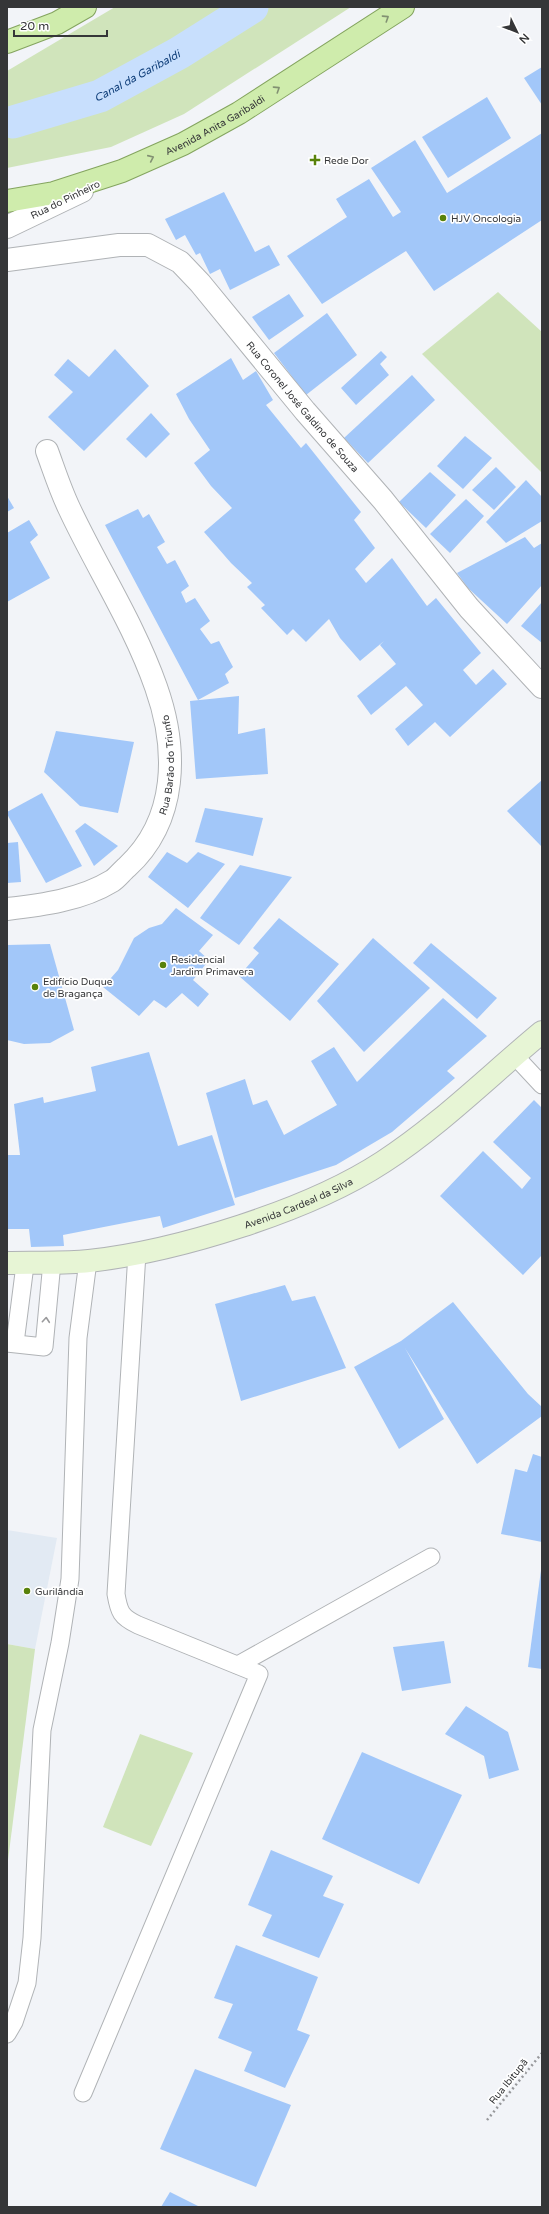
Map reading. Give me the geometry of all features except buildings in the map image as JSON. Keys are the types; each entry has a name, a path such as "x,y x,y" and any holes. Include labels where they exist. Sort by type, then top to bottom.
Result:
{"main road":[{"path":"7,42 57,23 85,7"},
{"name":"Avenida Anita Garibaldi","path":"7,201 54,192 122,171 183,144 239,113 403,7"},
{"name":"Avenida Cardeal da Silva","path":"16,1264 88,1261 137,1253 200,1238 264,1217 324,1194 382,1162 435,1122 542,1032"}],"street":[{"name":"Rua do Pinheiro","path":"7,227 122,171"},
{"name":"Rua Coronel José Galdino de Souza","path":"7,260 119,245 148,245 180,262 200,283 305,411 383,500 469,608 542,687"},
{"name":"Rua Barão do Triunfo","path":"7,909 47,904 87,892 112,881 138,857 154,836 162,815 170,776 168,732 157,688 138,641 69,507 47,451"}],"lane":[{"path":"514,1055 542,1085"},
{"path":"83,2093 259,1674 125,1619 118,1607 116,1594 137,1253"},
{"path":"7,2034 14,2022 27,1983 32,1938 42,1730 60,1643 70,1579 78,1338 88,1261"},
{"path":"16,1264 11,1343 44,1347 52,1262"},
{"path":"238,1665 431,1557"}],"path":[{"name":"Rua Ibitupã","path":"487,2120 542,2052"}],"shaded area":[{"name":"Gurilândia","path":"7,1530 57,1538 35,1649 7,1644"}],"green space":[{"path":"115,7 351,7 184,114 111,147 7,168 7,71"},
{"path":"498,292 542,332 542,473 422,354"},
{"path":"7,1644 35,1649 7,1868"},
{"path":"140,1734 193,1753 151,1846 103,1827"}],"waterway":[{"name":"Canal da Garibaldi","path":"13,122 100,96 179,53 252,7"}],"place":[{"name":"Rede Dor","path":"315,160"},
{"name":"HJV Oncologia","path":"443,218"},
{"name":"Residencial Jardim Primavera","path":"163,965"},
{"name":"Edifício Duque de Bragança","path":"35,987"},
{"name":"Gurilândia","path":"27,1591"}]}
